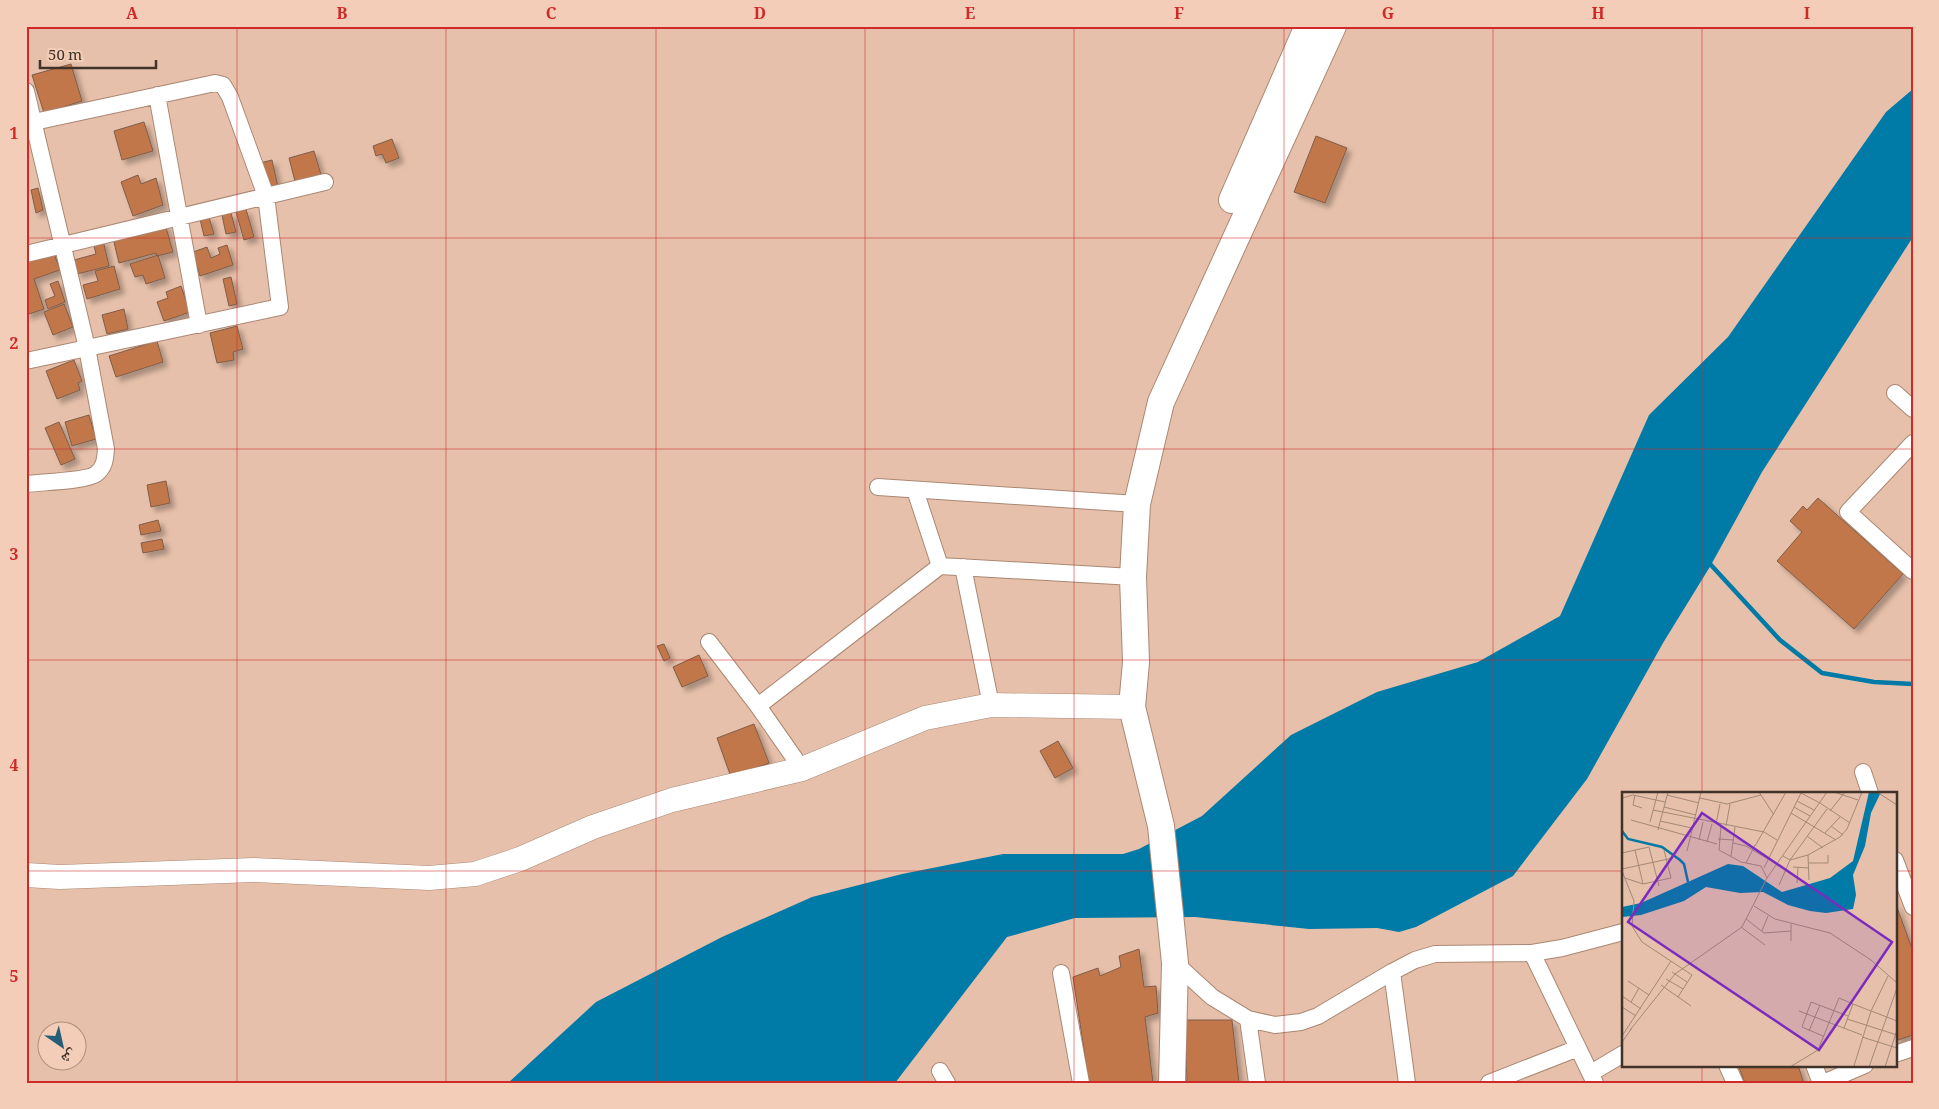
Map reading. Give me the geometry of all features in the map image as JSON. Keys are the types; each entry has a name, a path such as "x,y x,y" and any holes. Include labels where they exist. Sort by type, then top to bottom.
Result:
{"main road":[{"path":"1254,175 1308,26"},
{"path":"1172,1083 1175,958 1161,826 1132,698 1136,662 1125,576 1129,503 1152,400 1254,175 1333,26"},
{"path":"26,875 60,878 254,870 429,878 474,874 520,859 593,827 672,800 802,769 925,718 990,705 1132,698"}],"street":[{"path":"26,361 280,307 266,196 230,97 223,85 215,83 34,122"},
{"path":"26,91 87,348 106,449 105,462 95,475 26,484"},
{"path":"157,95 199,324"},
{"path":"26,254 325,182"},
{"path":"1895,393 1913,410"},
{"path":"1913,443 1848,512 1913,571"},
{"path":"878,487 1129,503"},
{"path":"915,490 940,566"},
{"path":"758,706 940,566 1125,576"},
{"path":"963,567 990,705"},
{"path":"709,642 758,706 802,769"},
{"path":"1863,772 1870,792"},
{"path":"1896,862 1913,907"},
{"path":"1175,958 1212,996 1248,1019 1274,1025 1301,1022 1318,1016 1392,972 1415,960 1435,954 1532,953 1562,948 1622,932"},
{"path":"1532,953 1593,1078 1622,1055"},
{"path":"1392,972 1407,1083"},
{"path":"1061,973 1080,1083"},
{"path":"1248,1019 1258,1083"},
{"path":"1490,1083 1578,1048"},
{"path":"1896,1054 1913,1048"},
{"path":"1727,1066 1735,1083"},
{"path":"1814,1066 1822,1083 1864,1066"}],"water":[{"path":"1913,89 1913,237 1762,472 1711,565 1663,643 1587,779 1513,876 1416,927 1399,932 1377,928 1309,929 1195,917 1075,918 1007,937 895,1083 508,1083 596,1002 722,937 812,897 902,874 1003,854 1123,854 1139,849 1202,816 1291,735 1377,692 1478,662 1560,616 1649,415 1728,337 1886,112"}],"building":[{"path":"71,64 82,101 44,113 32,75"},
{"path":"144,122 153,151 122,160 114,131"},
{"path":"1316,136 1347,148 1325,203 1294,192"},
{"path":"392,139 399,158 386,163 382,154 376,156 373,146"},
{"path":"314,151 322,178 296,185 289,158"},
{"path":"272,160 278,187 266,190 260,163"},
{"path":"138,175 141,184 156,178 163,205 133,216 121,182"},
{"path":"38,188 43,210 36,213 31,190"},
{"path":"246,209 254,237 244,240 236,212"},
{"path":"231,213 236,232 226,234 222,215"},
{"path":"209,217 214,234 204,236 200,219"},
{"path":"165,224 173,252 157,256 156,253 119,263 113,238"},
{"path":"103,240 109,266 77,274 74,260 96,254 93,242"},
{"path":"227,245 233,265 200,276 193,252 207,247 211,258 220,254 218,248"},
{"path":"52,248 60,270 34,279 44,309 26,315 26,257"},
{"path":"158,255 165,278 146,284 143,275 135,277 130,264"},
{"path":"114,266 120,289 87,299 83,285 98,281 95,271"},
{"path":"231,277 237,304 229,306 223,279"},
{"path":"58,281 65,302 48,309 45,300 55,296 50,284"},
{"path":"181,286 190,312 164,321 157,302 168,298 166,292"},
{"path":"64,304 73,327 53,335 44,312"},
{"path":"124,309 128,329 107,334 102,315"},
{"path":"237,326 243,349 233,352 234,360 217,363 210,333"},
{"path":"157,341 163,362 116,377 109,356"},
{"path":"74,360 82,381 78,383 80,390 57,399 46,371"},
{"path":"89,415 96,439 72,446 65,422"},
{"path":"59,422 75,459 61,465 45,428"},
{"path":"166,481 170,503 151,507 147,485"},
{"path":"1818,498 1903,574 1854,629 1777,561 1802,532 1790,521 1803,506 1807,510"},
{"path":"158,520 161,531 141,535 139,525"},
{"path":"162,539 164,549 143,553 141,543"},
{"path":"664,644 670,658 664,661 657,646"},
{"path":"699,655 708,676 682,687 673,667"},
{"path":"754,724 769,763 731,777 717,738"},
{"path":"1058,741 1073,768 1055,778 1040,751"},
{"path":"1896,905 1913,951 1913,1035 1896,1041"},
{"path":"1139,949 1144,987 1156,986 1158,1013 1145,1017 1153,1083 1089,1083 1073,977 1098,968 1100,976 1121,967 1119,956"},
{"path":"1185,1020 1232,1020 1239,1083 1187,1083"},
{"path":"1738,1066 1798,1066 1803,1081 1797,1083 1745,1083"}],"waterway":[{"path":"1711,565 1780,640 1822,673 1874,682 1913,684"}]}
